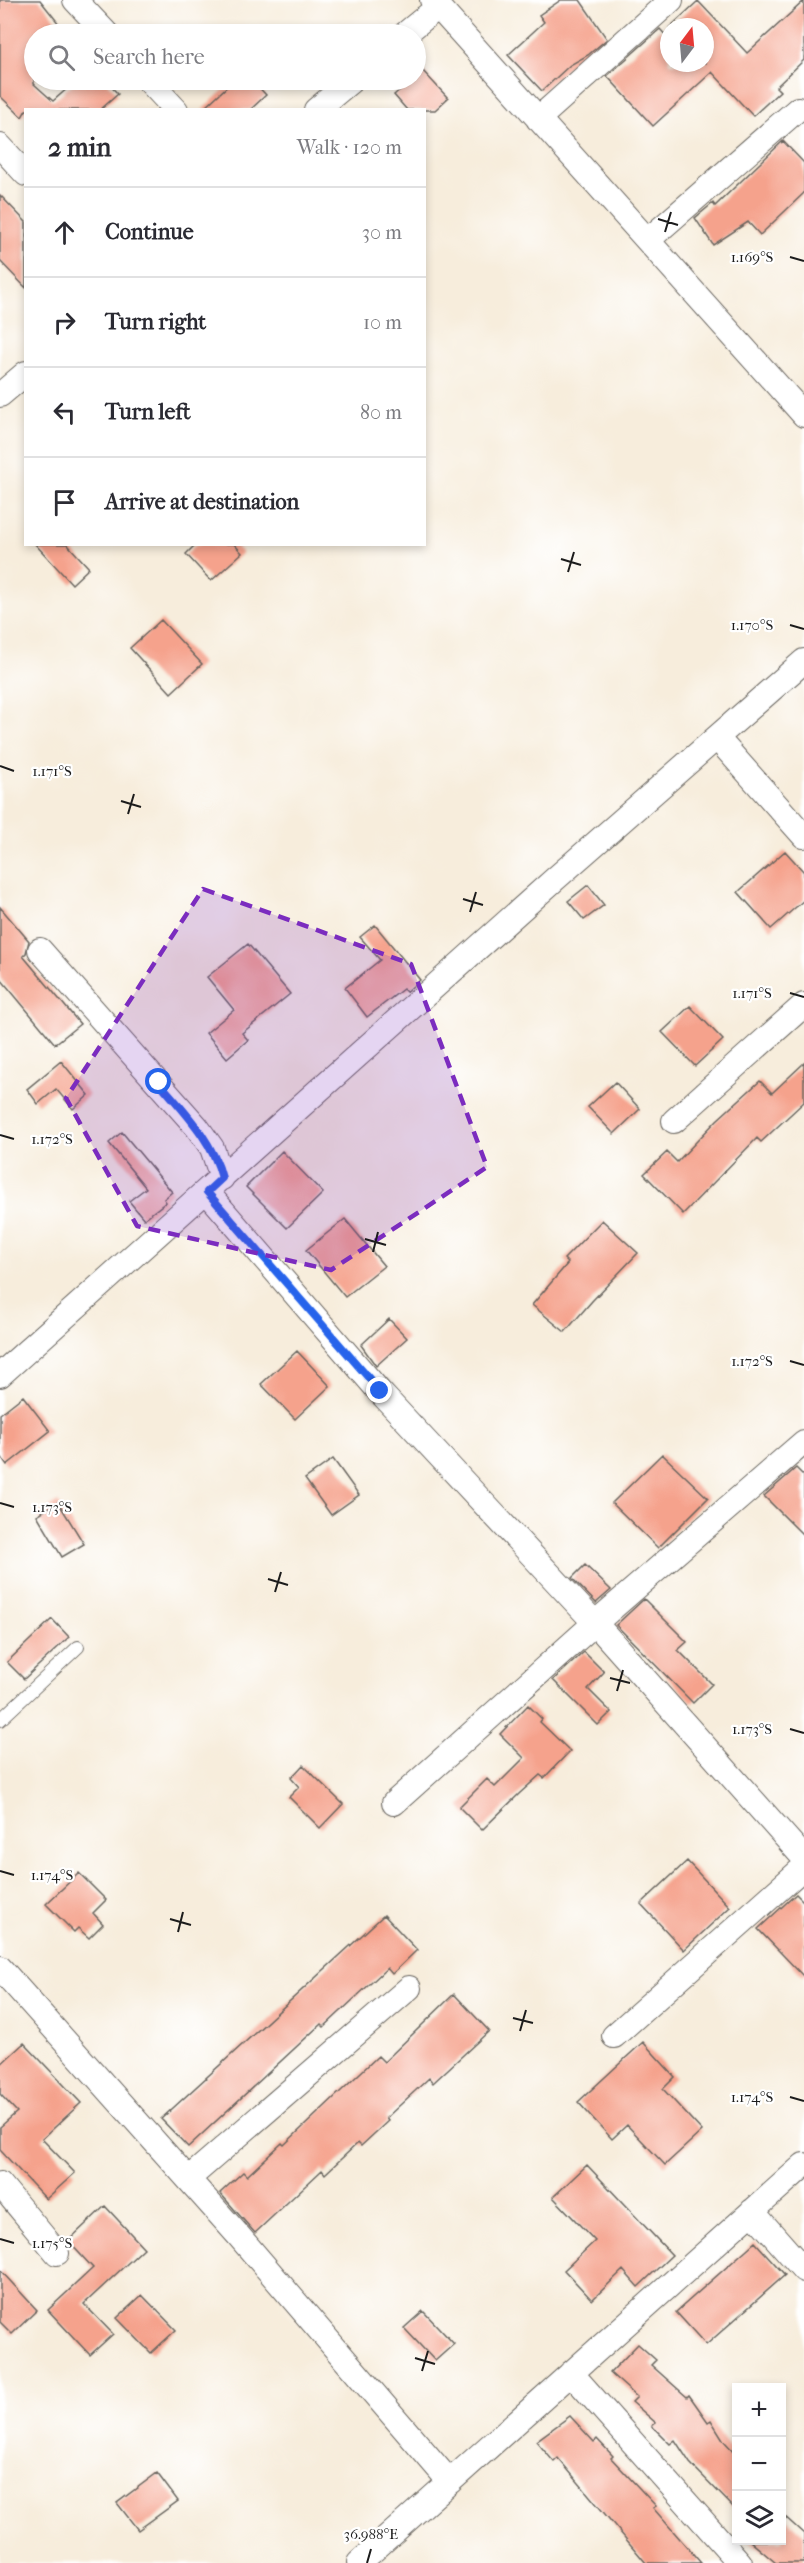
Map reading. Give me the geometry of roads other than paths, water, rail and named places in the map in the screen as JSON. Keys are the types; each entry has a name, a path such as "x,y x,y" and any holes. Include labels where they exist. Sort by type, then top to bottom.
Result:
{"street":[{"path":"75,0 98,24"},
{"path":"538,118 671,0"},
{"path":"415,24 435,3 804,415"},
{"path":"157,90 174,108"},
{"path":"318,108 340,90"},
{"path":"648,240 798,109"},
{"path":"0,146 24,172"},
{"path":"1,392 24,375"},
{"path":"0,1375 555,879 804,661"},
{"path":"717,738 804,836"},
{"path":"40,950 197,1127 212,1148 215,1185 380,1391 595,1623 804,1858"},
{"path":"674,1121 804,1005"},
{"path":"394,1803 595,1623 804,1442"},
{"path":"614,2036 804,1867"},
{"path":"2,1974 188,2179 450,2482"},
{"path":"188,2179 409,1988"},
{"path":"359,2563 804,2165"},
{"path":"0,2184 57,2253"},
{"path":"752,2211 804,2270"},
{"path":"571,2373 740,2563"}],"lane":[{"path":"0,1720 78,1647"}]}
